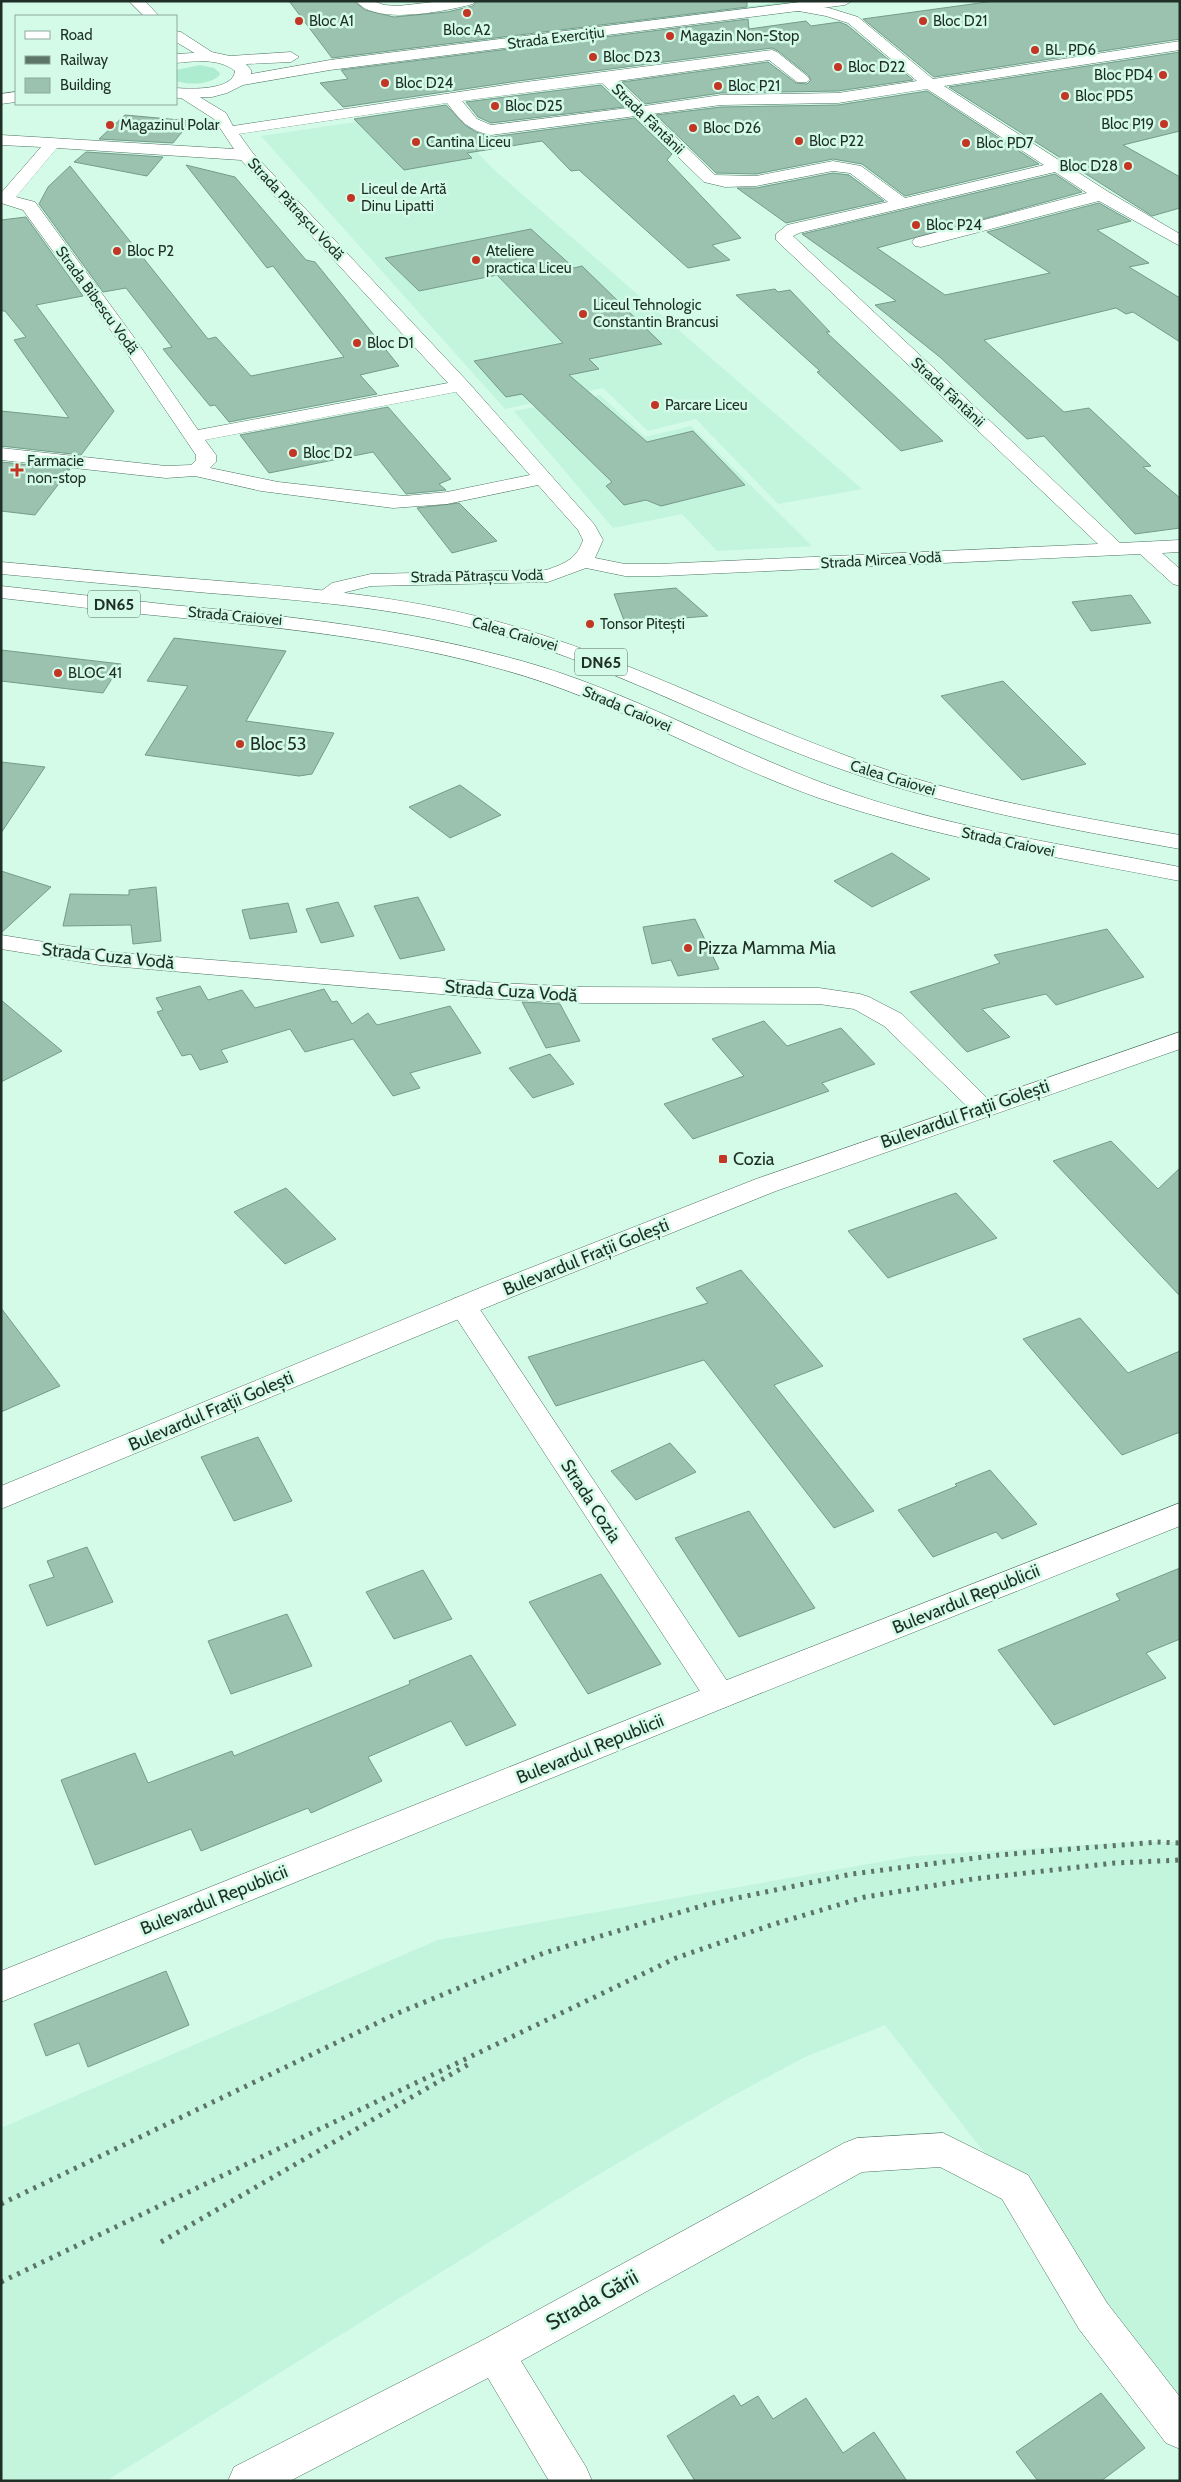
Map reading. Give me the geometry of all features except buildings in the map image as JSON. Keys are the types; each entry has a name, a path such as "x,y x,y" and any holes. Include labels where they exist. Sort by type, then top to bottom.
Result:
{"street":[{"path":"136,1 151,15"},
{"path":"363,1 369,8 388,11 468,1"},
{"name":"Strada Exercițiu","path":"213,58 229,61 324,54 752,1"},
{"path":"852,2 854,8 853,20"},
{"name":"Strada Exercițiu","path":"179,93 198,93 233,84 330,65 798,7 852,2"},
{"path":"798,7 829,12 853,20 930,84 1101,195 1180,241"},
{"path":"178,35 213,58"},
{"path":"451,98 476,128 488,131 721,100 838,98 1180,45"},
{"path":"606,78 772,55 802,78"},
{"path":"178,59 213,58"},
{"path":"179,93 224,124 233,84 243,76 243,70 229,61"},
{"name":"Strada Fântânii","path":"224,124 606,78 710,179 744,184 834,166 847,166 855,169 901,203"},
{"path":"1,87 15,86"},
{"path":"1,99 15,97"},
{"name":"Strada Pătrașcu Vodă","path":"224,124 246,155 461,386 587,528 594,540 591,552 582,561 567,570 548,576 371,580 339,587 323,597"},
{"path":"1,140 246,155"},
{"name":"Strada Bibescu Vodă","path":"53,143 4,198 29,206 127,340 206,455 206,462 196,470"},
{"name":"Strada Fântânii","path":"1057,166 793,229 784,234 785,240 1115,549"},
{"path":"921,242 1101,195"},
{"path":"193,437 461,386"},
{"path":"1,454 166,472 196,470 224,479 270,486 378,500 413,502 445,499 543,478"},
{"name":"Strada Mircea Vodă","path":"582,561 625,570 659,570 1180,546"},
{"path":"1144,548 1180,580"},
{"name":"Calea Craiovei","path":"1,568 323,597 418,610 521,634 587,656 762,732 843,763 909,785 1028,814 1180,842"},
{"name":"Strada Craiovei","path":"1,592 227,617 285,621 394,637 468,654 558,680 626,707 765,769 887,813 1016,844 1180,874"},
{"name":"Strada Cuza Vodă","path":"1,942 100,958 499,991 583,995 820,996 860,1002 893,1020 982,1108"},
{"name":"Bulevardul Frații Golești","path":"1,1498 463,1306 766,1185 1180,1040"},
{"name":"Strada Cozia","path":"463,1306 720,1696"},
{"name":"Bulevardul Republicii","path":"1,1986 720,1696 1180,1514"},
{"name":"Strada Gării","path":"248,2481 495,2354 857,2155 943,2150 1015,2187 1093,2316 1180,2429"},
{"path":"495,2354 572,2481"}],"shaded area":[{"path":"791,1 817,1 462,46 460,43"},
{"path":"200,65 214,68 220,73 215,79 209,81 187,83 178,81 178,70"},
{"path":"438,110 493,169 862,489 778,504 696,419 648,431 603,388 505,409 261,136"},
{"path":"600,395 645,437 691,426 812,546 717,551 682,514 613,528 514,411"},
{"path":"1131,1842 1180,1842 1180,2404 885,2025 805,2057 725,2100 581,2185 106,2481 1,2481 1,2128 438,1940 914,1856"}],"railway":[{"path":"1,2204 398,2013 544,1953 708,1904 852,1874 999,1855 1157,1842 1180,1843"},
{"path":"1,2282 676,1958 771,1925 865,1897 973,1879 1115,1863 1180,1860"},
{"path":"161,2242 469,2064"}],"place":[{"name":"Bloc A2","path":"467,13"},
{"name":"Bloc A1","path":"299,21"},
{"name":"Bloc D21","path":"923,21"},
{"name":"Magazin Non-Stop","path":"670,36"},
{"name":"BL. PD6","path":"1035,50"},
{"name":"Bloc D23","path":"593,57"},
{"name":"Bloc D22","path":"838,67"},
{"name":"Bloc PD4","path":"1163,75"},
{"name":"Bloc D24","path":"385,83"},
{"name":"Bloc P21","path":"718,86"},
{"name":"Bloc PD5","path":"1065,96"},
{"name":"Bloc D25","path":"495,106"},
{"name":"Bloc P19","path":"1164,124"},
{"name":"Magazinul Polar","path":"110,125"},
{"name":"Bloc D26","path":"693,128"},
{"name":"Bloc P22","path":"799,141"},
{"name":"Cantina Liceu","path":"416,142"},
{"name":"Bloc PD7","path":"966,143"},
{"name":"Bloc D28","path":"1128,166"},
{"name":"Liceul de Artă Dinu Lipatti","path":"351,198"},
{"name":"Bloc P24","path":"916,225"},
{"name":"Bloc P2","path":"117,251"},
{"name":"Ateliere practica Liceu","path":"476,260"},
{"name":"Liceul Tehnologic Constantin Brancusi","path":"583,314"},
{"name":"Bloc D1","path":"357,343"},
{"name":"Parcare Liceu","path":"655,405"},
{"name":"Bloc D2","path":"293,453"},
{"name":"Farmacie non-stop","path":"17,470"},
{"name":"Tonsor Pitești","path":"590,624"},
{"name":"BLOC 41","path":"58,673"},
{"name":"Bloc 53","path":"240,744"},
{"name":"Pizza Mamma Mia","path":"688,948"},
{"name":"Cozia","path":"723,1159"}]}
